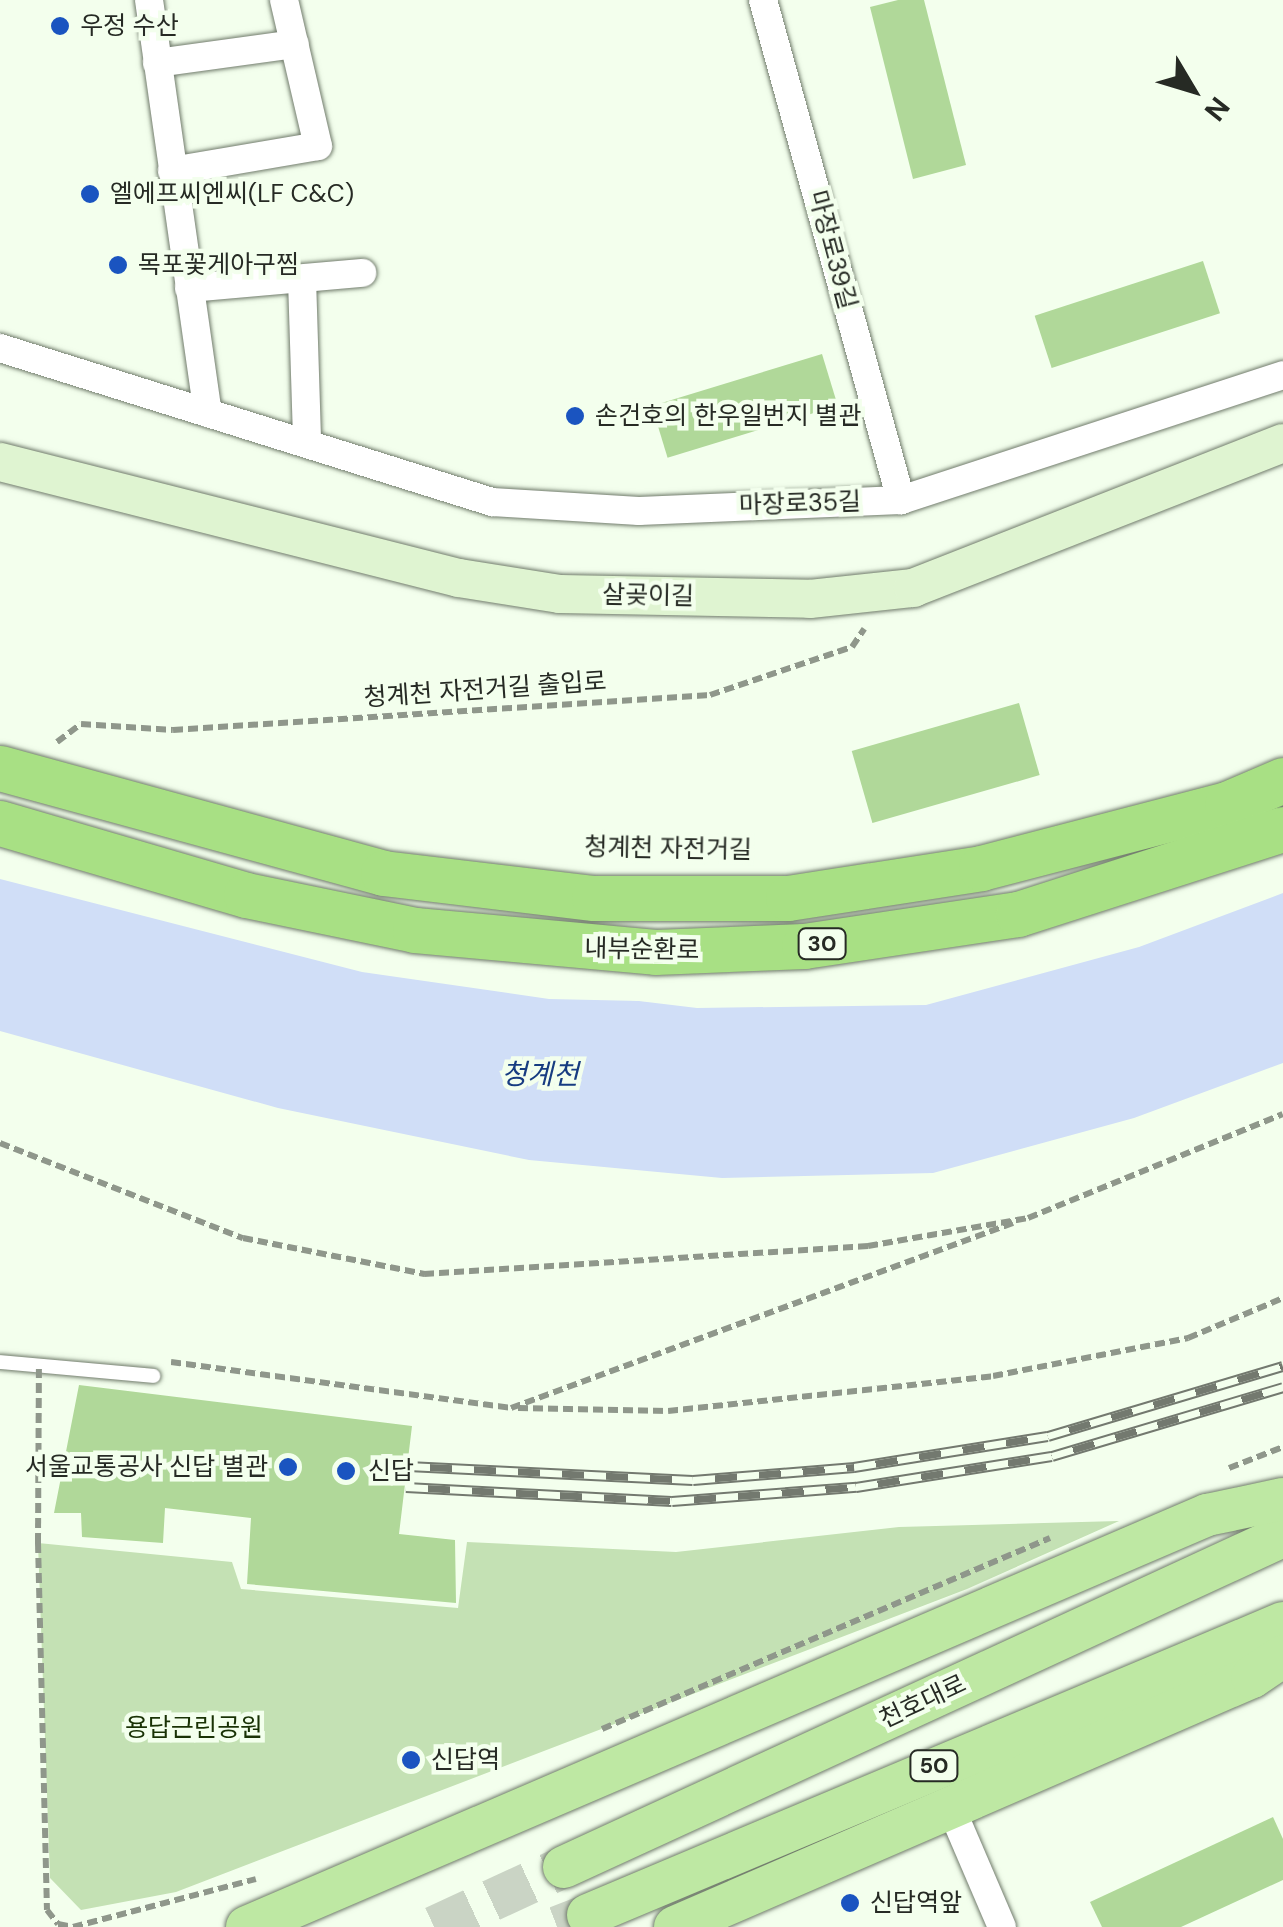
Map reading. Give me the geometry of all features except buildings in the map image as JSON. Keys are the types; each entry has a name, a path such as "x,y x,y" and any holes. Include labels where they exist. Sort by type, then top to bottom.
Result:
{"highway":[{"name":"내부순환로","path":"0,768 383,872 594,898 788,898 981,868 1227,804 1283,780"},
{"name":"내부순환로","path":"0,823 246,895 415,930 655,952 837,942 1018,914 1283,829"}],"main road":[{"name":"살곶이길","path":"0,462 459,578 560,594 810,599 914,588 1283,443"},
{"path":"247,1927 278,1903 1207,1515 1283,1499"},
{"name":"천호대로","path":"564,1868 1283,1536"},
{"name":"50","path":"588,1915 1283,1623"},
{"path":"675,1927 1252,1677 1283,1656"}],"street":[{"path":"149,0 208,413"},
{"path":"172,171 318,146 284,0"},
{"name":"마장로39길","path":"763,0 901,500"},
{"path":"156,63 294,44"},
{"path":"189,288 362,273"},
{"path":"302,278 307,442"},
{"name":"마장로35길","path":"0,348 492,502 640,511 901,500 1283,374"},
{"path":"951,1808 1002,1927"}],"lane":[{"path":"0,1362 152,1376"},
{"path":"124,1391 126,1374"}],"path":[{"name":"청계천 자전거길 출입로","path":"71,751 53,745 82,724 173,730 710,695 852,647 889,590"},
{"path":"510,1408 1028,1218 1283,1114"},
{"path":"0,1143 242,1238 424,1274 868,1246 1028,1218"},
{"path":"157,1360 510,1408 668,1411 993,1376 1188,1338 1283,1298"},
{"path":"39,1369 38,1543 52,1916 73,1927 278,1903"},
{"path":"1213,1475 1283,1447"},
{"path":"585,1738 703,1682 1055,1538"}],"green space":[{"name":"용답근린공원","path":"1119,1521 967,1589 176,1892 81,1910 50,1878 38,1543 232,1562 241,1589 458,1608 467,1542 676,1552 899,1527"}],"water":[{"name":"청계천","path":"0,875 448,978 697,1008 926,1005 1139,947 1283,893 1283,1063 1134,1118 933,1173 722,1178 529,1160 278,1108 0,1031"}],"pier":[{"path":"0,870 449,974 686,1002 549,999 362,972 0,879"}],"tunnel":[{"path":"434,1927 564,1867"},
{"path":"557,1927 588,1915"}],"railway":[{"path":"408,1466 693,1480 854,1467 1048,1436 1283,1366"},
{"path":"406,1487 672,1501 856,1487 1052,1456 1283,1387"}],"place":[{"name":"우정 수산","path":"60,26"},
{"name":"엘에프씨엔씨(LF C&C)","path":"90,194"},
{"name":"목포꽃게아구찜","path":"118,265"},
{"name":"손건호의 한우일번지 별관","path":"575,416"},
{"name":"서울교통공사 신답 별관","path":"288,1467"},
{"name":"신답","path":"346,1471"},
{"name":"신답역","path":"411,1760"},
{"name":"신답역앞","path":"850,1903"}]}
